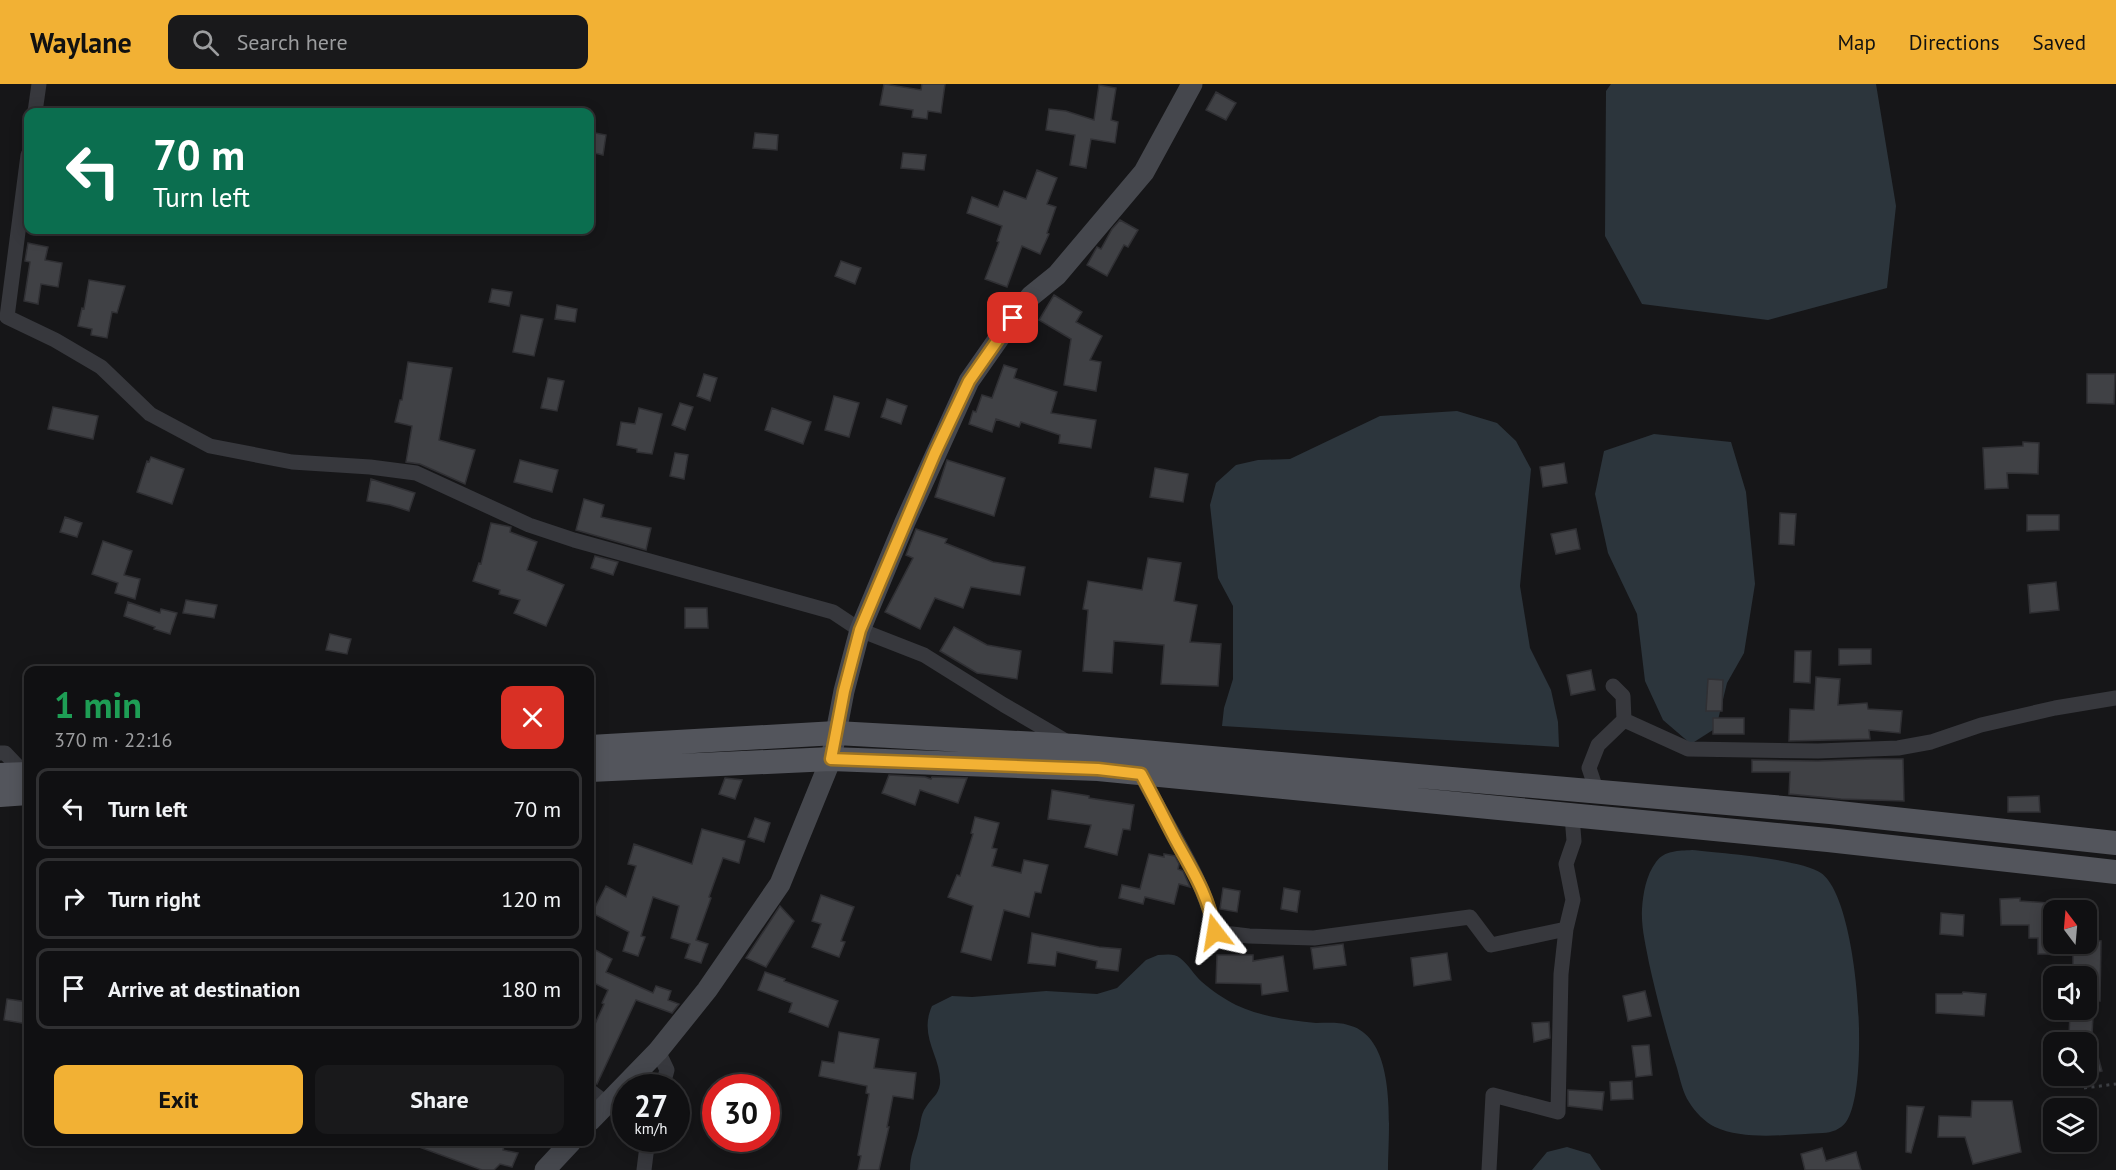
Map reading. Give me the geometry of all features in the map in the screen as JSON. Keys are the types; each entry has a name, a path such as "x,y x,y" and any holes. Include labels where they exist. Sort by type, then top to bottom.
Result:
{"main road":[{"path":"598,1097 658,1051 706,990 780,884 831,759 844,691 860,630 905,522 969,381 1031,296 1057,275 1144,172 1192,84"},
{"path":"594,747 836,733 1075,746 1138,763 1572,816 1816,839 2116,872"},
{"path":"594,770 831,759 1098,769 1138,763 1515,783 1830,812 2116,843"},
{"path":"0,775 24,779"},
{"path":"0,795 24,782"},
{"path":"545,1170 567,1146"}],"street":[{"path":"35,108 39,84"},
{"path":"24,184 6,317 55,340 101,367 150,414 210,446 292,462 370,467 416,473 529,525 574,540 833,612 860,630 924,655 1075,746"},
{"path":"1597,792 1589,768 1592,760 1598,745 1624,720 1623,696 1613,686"},
{"path":"1624,720 1688,748 1818,751 1898,748 1931,742 1981,725 2055,708 2116,698"},
{"path":"0,753 5,753 24,776"},
{"path":"1138,763 1176,842 1196,874 1210,909 1215,932 1249,936 1314,938 1470,917 1491,945 1566,929"},
{"path":"1489,1170 1493,1095 1558,1112 1561,974 1566,929 1573,900 1566,864 1574,841 1572,816"},
{"path":"658,1051 667,1070 666,1074"},
{"path":"644,1170 646,1152"}],"path":[{"path":"2084,1088 2116,1084"}],"shaded area":[{"path":"1611,84 1876,84 1896,206 1887,288 1768,320 1642,304 1605,236 1606,91"},
{"path":"1457,411 1497,423 1516,441 1531,469 1520,586 1530,648 1551,690 1558,722 1559,747 1222,726 1224,708 1233,679 1233,606 1218,578 1210,505 1216,483 1236,465 1258,460 1290,459 1380,416"},
{"path":"1654,434 1731,442 1746,492 1755,584 1744,653 1727,683 1716,728 1691,744 1663,720 1645,681 1637,614 1608,553 1595,494 1604,451"},
{"path":"1692,850 1760,857 1811,868 1821,873 1834,890 1844,918 1852,954 1859,1035 1854,1102 1846,1122 1836,1130 1826,1133 1768,1136 1740,1134 1715,1127 1704,1120 1687,1098 1669,1042 1652,976 1643,930 1642,909 1647,879 1656,862 1668,853"},
{"path":"1158,955 1178,956 1210,989 1246,1009 1285,1019 1344,1024 1364,1033 1376,1047 1387,1087 1388,1170 910,1170 923,1113 940,1084 938,1065 929,1037 928,1017 932,1006 952,996 972,997 1046,991 1097,994 1117,988 1146,960"},
{"path":"1567,1147 1590,1154 1601,1170 1532,1170 1547,1152"}],"building":[{"path":"884,84 921,90 922,84 945,84 941,113 928,111 927,119 912,117 913,110 880,105"},
{"path":"1099,85 1116,88 1111,120 1118,122 1115,143 1091,139 1086,168 1070,165 1075,135 1046,130 1049,109 1066,111 1094,120"},
{"path":"1216,92 1236,103 1226,120 1206,110"},
{"path":"594,133 606,135 603,155 594,153"},
{"path":"755,133 778,135 777,150 753,148"},
{"path":"903,153 926,155 924,170 901,168"},
{"path":"1037,170 1057,178 1047,204 1056,207 1047,233 1049,234 1040,254 1022,246 1007,287 985,279 999,242 997,241 1002,226 967,213 972,197 998,207 1004,191 1026,199"},
{"path":"1120,220 1138,230 1128,247 1124,245 1107,276 1087,265 1097,247 1101,249"},
{"path":"28,243 48,247 45,260 62,263 58,287 41,284 38,304 24,301 30,262 25,261"},
{"path":"841,261 861,268 855,284 835,276"},
{"path":"89,280 125,286 117,313 112,312 107,338 91,335 92,329 78,326 82,308 84,309"},
{"path":"492,289 512,292 509,306 489,302"},
{"path":"1054,295 1082,312 1076,322 1102,336 1090,360 1101,362 1096,391 1064,385 1071,339 1039,320"},
{"path":"557,305 577,309 575,322 555,319"},
{"path":"521,315 543,319 534,356 513,352"},
{"path":"408,362 452,368 439,440 475,450 465,484 420,464 406,462 412,426 395,422 400,400 402,400"},
{"path":"1004,365 1017,369 1014,378 1057,392 1051,413 1096,420 1091,448 1059,443 1060,435 1021,422 1019,427 996,419 992,432 969,424 982,395 992,398"},
{"path":"704,374 717,378 710,401 697,396"},
{"path":"2087,374 2115,374 2114,404 2087,403"},
{"path":"548,378 564,381 557,411 541,408"},
{"path":"834,396 859,403 849,437 825,430"},
{"path":"887,399 907,406 901,424 881,417"},
{"path":"680,403 693,407 685,430 672,425"},
{"path":"53,407 98,416 93,439 48,429"},
{"path":"639,408 662,414 652,454 617,445 621,422 635,424"},
{"path":"772,408 811,422 803,444 765,430"},
{"path":"2023,442 2039,443 2038,474 2007,473 2008,488 1985,489 1983,448 2023,446"},
{"path":"675,453 688,455 684,479 670,476"},
{"path":"151,457 184,469 172,504 137,492 147,461 149,462"},
{"path":"520,460 558,470 552,492 514,482"},
{"path":"947,460 1005,478 994,516 935,497"},
{"path":"1564,463 1567,483 1543,487 1540,467"},
{"path":"1155,468 1188,474 1183,502 1150,497"},
{"path":"371,479 415,493 409,511 367,501"},
{"path":"584,499 604,505 601,517 651,528 646,550 576,530"},
{"path":"1780,513 1796,514 1794,545 1779,544"},
{"path":"2027,515 2059,515 2059,530 2027,531"},
{"path":"65,517 82,523 77,537 60,532"},
{"path":"491,523 511,527 510,532 537,542 527,570 564,585 546,626 514,613 520,600 499,594 500,590 473,581 479,563 481,564"},
{"path":"916,529 947,539 945,543 993,562 1025,567 1020,595 971,587 963,608 935,598 920,629 885,612 913,558 906,555"},
{"path":"1576,529 1580,549 1556,554 1551,534"},
{"path":"103,541 132,551 124,575 140,579 135,599 115,593 118,583 92,574"},
{"path":"595,556 618,562 613,575 591,568"},
{"path":"1148,558 1181,563 1174,601 1197,605 1190,642 1221,644 1218,686 1161,684 1164,645 1114,641 1112,673 1083,671 1088,610 1083,609 1088,581 1142,590"},
{"path":"2056,582 2059,610 2030,613 2028,585"},
{"path":"186,600 217,605 214,618 183,613"},
{"path":"128,602 160,613 161,609 177,613 170,634 124,616"},
{"path":"685,608 707,608 708,628 685,628"},
{"path":"954,627 987,645 1021,651 1017,679 977,673 940,651"},
{"path":"330,634 351,639 347,654 326,650"},
{"path":"1839,649 1871,649 1871,664 1839,665"},
{"path":"1795,651 1811,651 1810,683 1794,682"},
{"path":"1591,670 1595,690 1571,695 1567,675"},
{"path":"1816,677 1840,679 1838,705 1867,703 1868,709 1902,711 1900,733 1869,730 1870,739 1789,741 1790,709 1814,710"},
{"path":"1708,679 1723,680 1722,711 1706,711"},
{"path":"1713,718 1744,718 1744,734 1713,734"},
{"path":"1903,759 1904,801 1841,799 1789,794 1790,772 1752,772 1752,760"},
{"path":"889,775 931,779 932,777 967,778 958,803 920,790 915,805 882,793"},
{"path":"725,778 742,780 735,799 719,794"},
{"path":"1052,790 1134,805 1130,830 1123,829 1117,855 1085,847 1091,825 1048,819"},
{"path":"2039,796 2040,812 2008,812 2008,797"},
{"path":"975,817 999,823 992,848 997,849 992,866 1021,873 1024,860 1048,865 1041,893 1035,892 1029,917 1004,910 991,960 961,952 973,906 948,897 957,875 960,876 973,834 971,833"},
{"path":"755,818 770,823 764,842 748,837"},
{"path":"702,829 745,841 739,863 723,858 696,940 708,944 701,963 685,958 690,944 671,938 679,906 653,897 641,936 645,937 638,956 623,951 629,932 594,914 594,909 606,886 626,897 636,866 628,864 634,844 692,864"},
{"path":"1149,854 1164,857 1164,854 1175,856 1179,864 1178,869 1183,871 1190,887 1179,884 1174,904 1145,897 1143,904 1119,898 1122,885 1140,889"},
{"path":"1223,888 1240,891 1237,912 1220,909"},
{"path":"1284,888 1300,891 1297,912 1281,909"},
{"path":"821,895 854,907 841,941 845,942 839,957 812,947 821,924 812,921"},
{"path":"2020,898 2020,901 2043,903 2043,954 2038,954 2038,938 2029,938 2029,925 2001,925 2000,899"},
{"path":"780,906 794,921 766,967 746,958"},
{"path":"1941,913 1964,915 1963,936 1940,934"},
{"path":"1032,933 1099,947 1121,949 1118,971 1096,968 1097,961 1057,952 1055,966 1028,963"},
{"path":"2097,941 2101,941 2100,1001 2097,1001 2097,966 2073,966 2073,954 2097,954"},
{"path":"1343,944 1346,965 1314,969 1311,948"},
{"path":"594,949 612,959 606,972 653,993 656,986 671,991 668,1000 679,1004 672,1013 636,1000 597,1084 594,1083 594,1026 608,990 594,983"},
{"path":"1447,953 1451,980 1414,986 1411,958"},
{"path":"1217,955 1253,955 1253,961 1283,956 1288,991 1262,995 1261,984 1216,983"},
{"path":"765,972 838,1001 828,1027 789,1012 792,1003 758,990"},
{"path":"1645,991 1651,1016 1628,1021 1623,996"},
{"path":"1963,992 1986,994 1984,1016 1936,1013 1936,994 1962,994"},
{"path":"7,999 24,1001 24,1023 4,1020"},
{"path":"2070,1020 2093,1020 2092,1032 2069,1032"},
{"path":"1549,1022 1550,1038 1534,1042 1532,1023"},
{"path":"839,1032 879,1039 874,1068 916,1073 913,1099 893,1096 887,1127 889,1127 879,1170 858,1170 861,1156 858,1155 869,1094 866,1093 867,1086 819,1076 822,1061 834,1063"},
{"path":"1649,1045 1652,1075 1636,1077 1632,1046"},
{"path":"2097,1053 2102,1071 2097,1072"},
{"path":"1632,1081 1633,1099 1611,1100 1610,1082"},
{"path":"1568,1090 1604,1092 1602,1110 1568,1106"},
{"path":"1972,1101 2012,1101 2021,1152 1973,1164 1965,1137 1938,1137 1939,1116 1971,1117"},
{"path":"1907,1106 1924,1107 1911,1153 1906,1152"},
{"path":"416,1146 504,1146 503,1150 518,1153 512,1167 500,1164 494,1170 482,1170"},
{"path":"1822,1148 1826,1161 1856,1152 1861,1170 1805,1170 1801,1154"}],"route":[{"path":"1013,318 969,381 935,453 860,630 844,691 831,759 1098,769 1141,774 1176,842 1196,874 1210,909 1215,932"}]}
